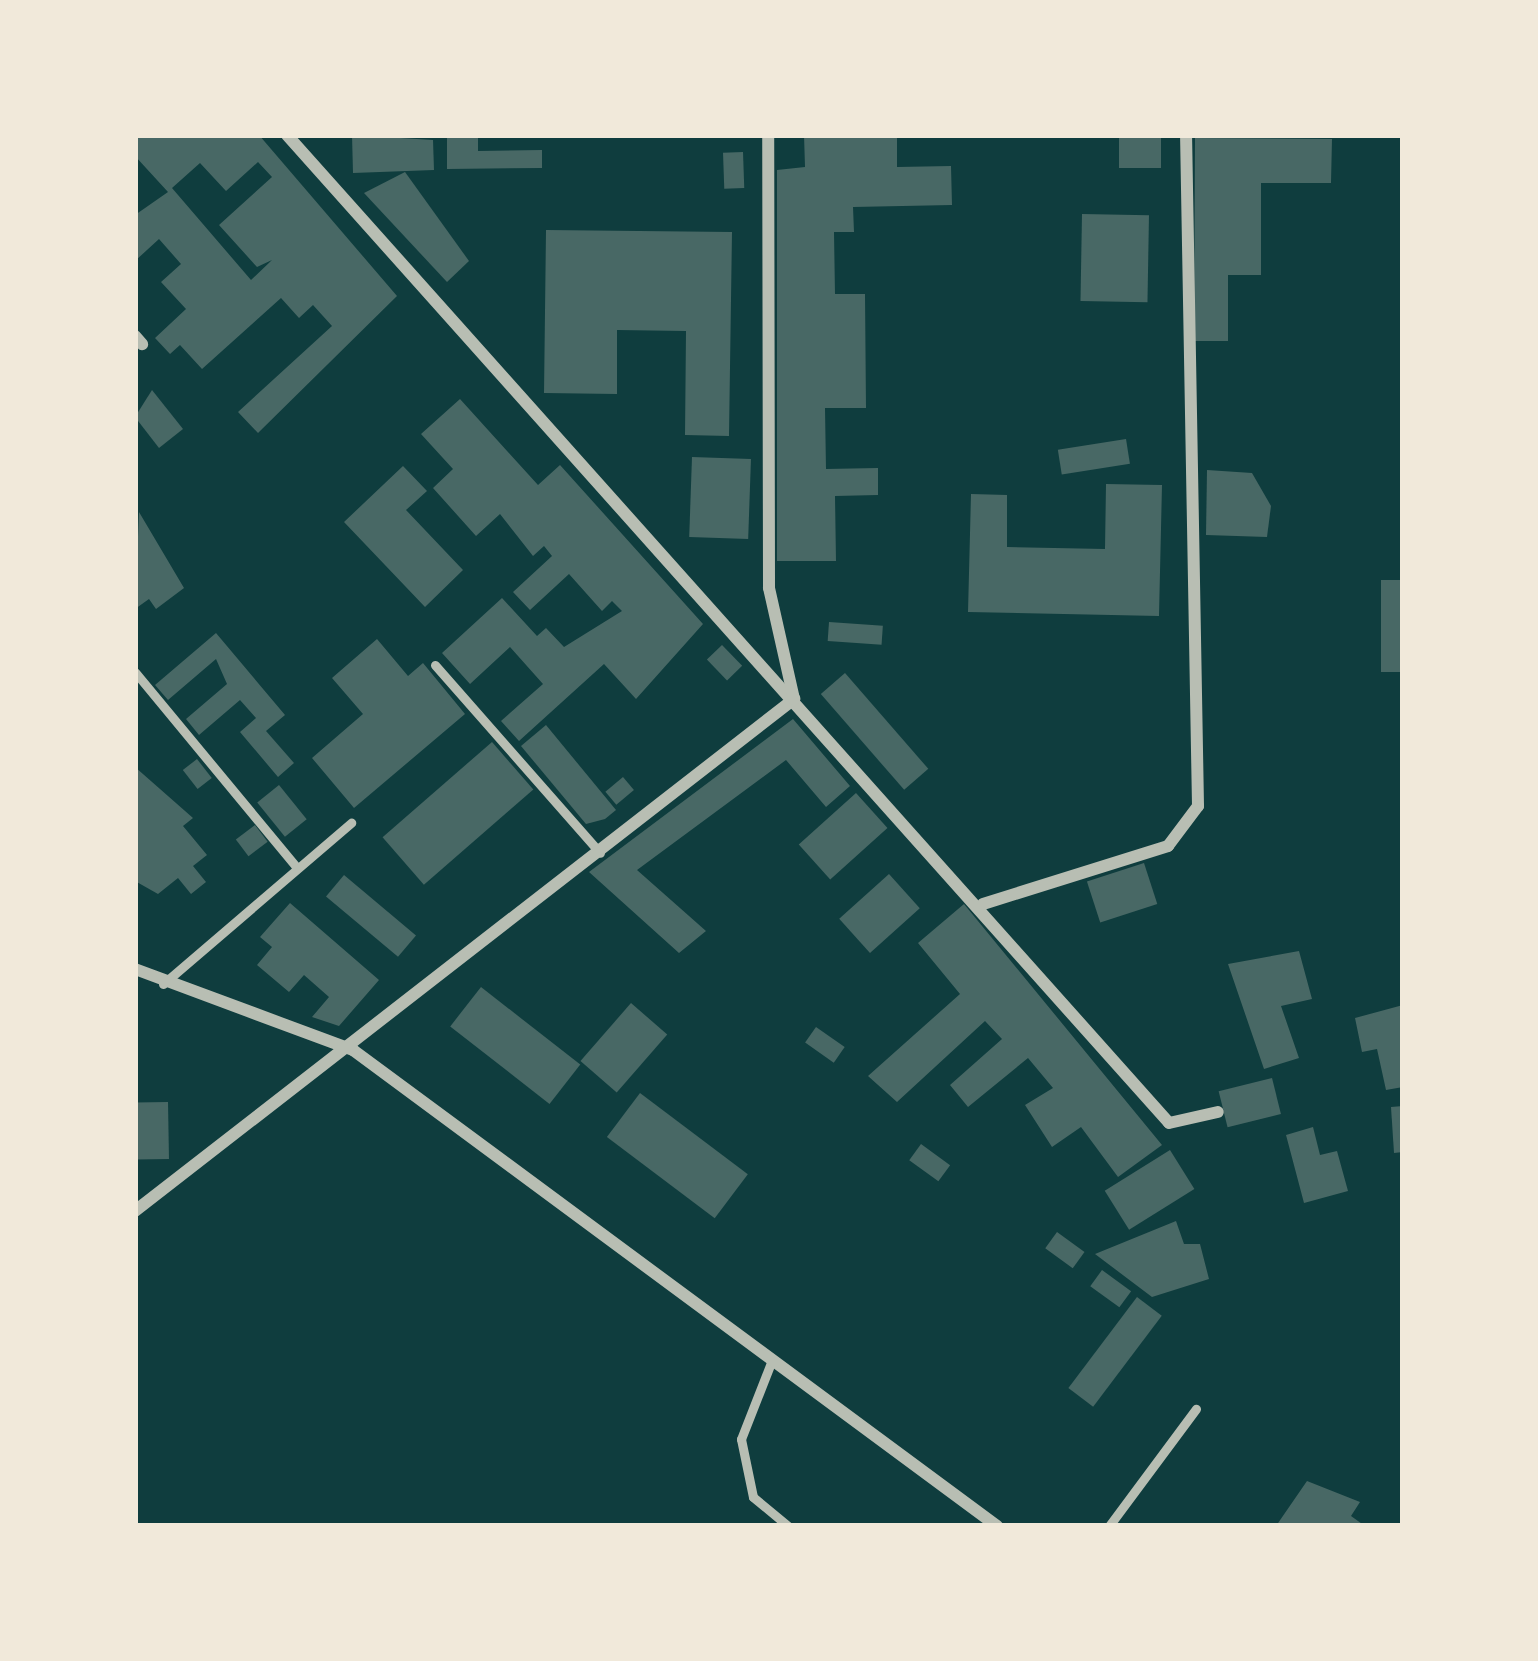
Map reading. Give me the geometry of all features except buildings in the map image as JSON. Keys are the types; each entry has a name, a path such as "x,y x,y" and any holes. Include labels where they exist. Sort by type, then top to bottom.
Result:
{"street":[{"path":"287,135 983,904 1169,1123 1218,1112"},
{"path":"768,135 770,588 794,699"},
{"path":"983,904 1168,846 1198,806 1186,135"},
{"path":"139,1209 353,1050 794,699"},
{"path":"135,969 163,984 353,1050 997,1526"}],"lane":[{"path":"435,665 600,853"},
{"path":"135,672 297,868"},
{"path":"163,984 351,823"},
{"path":"772,1360 741,1439 753,1497 788,1526"},
{"path":"1109,1526 1196,1409"}]}
